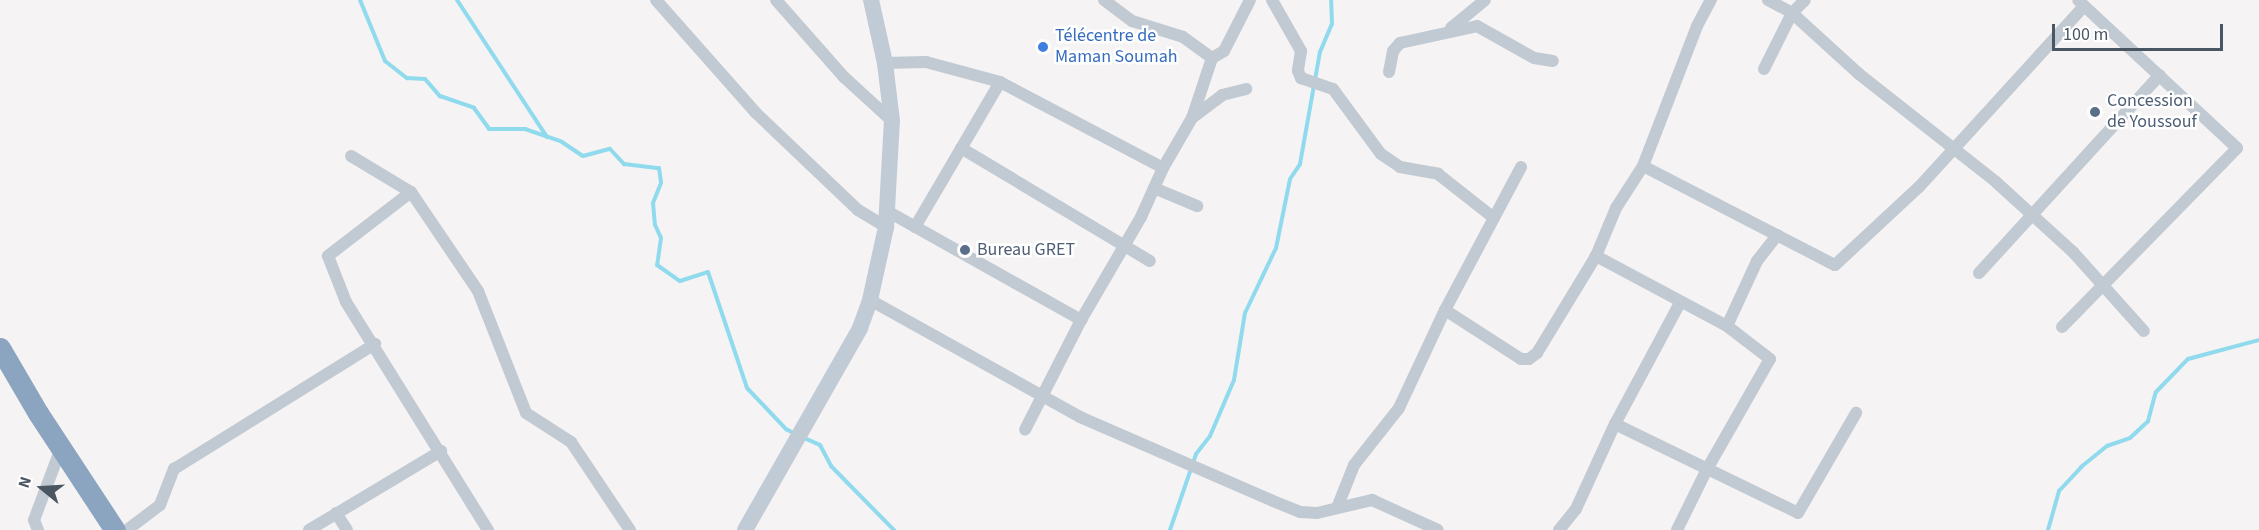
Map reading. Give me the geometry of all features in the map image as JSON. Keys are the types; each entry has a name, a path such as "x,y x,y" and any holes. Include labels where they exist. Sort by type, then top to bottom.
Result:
{"highway":[{"path":"0,348 61,448 115,530"}],"street":[{"path":"656,0 755,112 858,210 915,227 1082,320"},
{"path":"776,0 843,77 892,121"},
{"path":"745,530 860,327 870,300 887,219 892,121 885,63 871,0"},
{"path":"1104,0 1132,21 1183,37 1212,57"},
{"path":"1025,430 1082,320 1125,245 1163,168 1192,118 1212,57 1224,51 1250,0"},
{"path":"1272,0 1301,51 1298,71 1301,78 1333,89 1381,154 1400,167 1438,174 1494,218"},
{"path":"1450,29 1485,0"},
{"path":"1445,310 1521,359 1529,359 1537,353 1596,256 1616,208 1643,166 1697,27 1711,0"},
{"path":"1768,0 1792,13 1859,74 1954,147 2031,213 2102,284 2144,331"},
{"path":"1764,69 1792,13 1805,0"},
{"path":"1643,166 1835,265 1875,231 1954,147 2081,3 2237,148 2062,327"},
{"path":"1389,72 1393,51 1400,43 1450,29 1477,26 1534,58 1553,61"},
{"path":"885,63 926,62 1000,82 1163,168"},
{"path":"1979,273 2031,213 2160,75"},
{"path":"915,227 1000,82"},
{"path":"1192,118 1222,95 1246,89"},
{"path":"961,148 1150,261"},
{"path":"351,156 411,192 478,291 526,413 571,442 630,530"},
{"path":"1337,508 1354,465 1399,408 1445,310 1521,167"},
{"path":"1154,188 1197,206"},
{"path":"411,192 328,256 346,302 375,344 488,530"},
{"path":"1727,326 1757,261 1777,235"},
{"path":"1596,256 1680,303 1727,326 1770,359 1706,471 1677,530"},
{"path":"870,300 1080,417 1300,512 1317,513 1372,500 1438,530"},
{"path":"1559,530 1576,509 1615,424 1680,303"},
{"path":"127,530 160,505 174,469 375,344"},
{"path":"1615,424 1706,471 1798,513 1856,413"},
{"path":"38,530 34,520 61,448"},
{"path":"309,530 441,451"},
{"path":"336,513 347,530"}],"waterway":[{"path":"360,0 385,61 407,78 425,79 440,96 474,108 489,129 525,129 562,142 583,156 610,149 624,164 659,168 661,183 653,203 655,225 661,238 657,265 680,281 708,272 747,388 786,429 795,434"},
{"path":"457,0 547,137"},
{"path":"1170,530 1196,454 1210,436 1234,380 1245,313 1276,248 1290,179 1300,164 1320,52 1332,24 1331,0"},
{"path":"2048,530 2059,491 2081,467 2107,446 2130,438 2148,421 2156,392 2188,359 2259,340"},
{"path":"802,437 820,445 831,466 894,530"}],"place":[{"name":"Télécentre de Maman Soumah","path":"1043,47"},
{"name":"Concession de Youssouf","path":"2095,112"},
{"name":"Bureau GRET","path":"965,250"}]}
